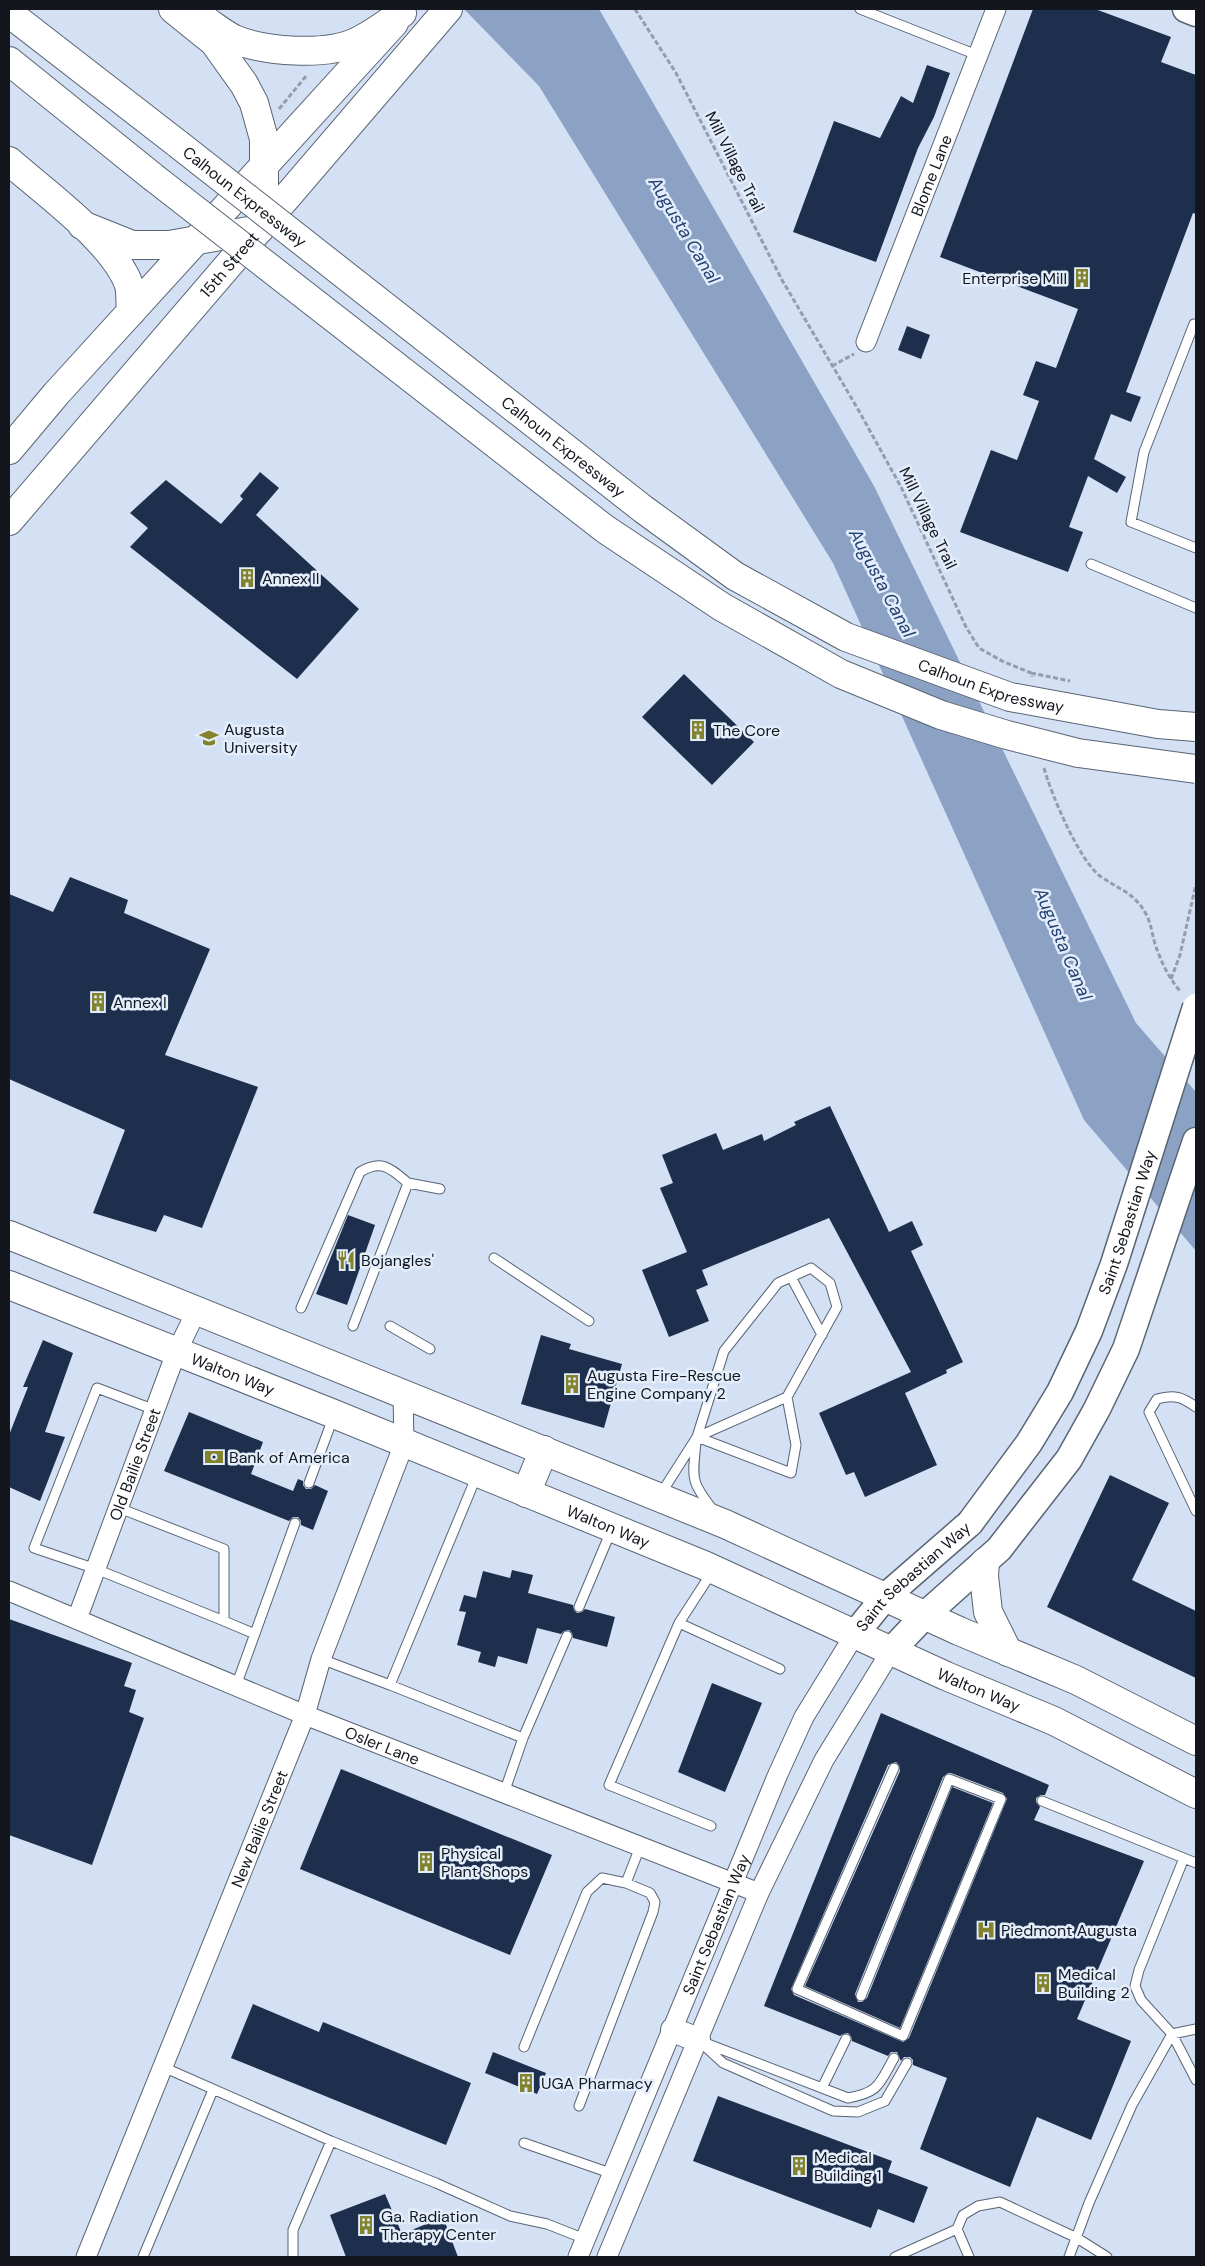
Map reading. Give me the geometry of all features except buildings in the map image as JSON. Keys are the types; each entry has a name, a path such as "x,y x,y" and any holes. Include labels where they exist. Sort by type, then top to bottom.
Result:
{"main road":[{"path":"82,225 132,245 169,245 260,229 264,192 264,140 254,103 244,84 214,42 173,9"},
{"path":"182,9 196,14 234,38 295,51 323,50 356,42 404,11"},
{"name":"15th Street","path":"9,521 448,9"},
{"path":"1186,9 1196,13"},
{"path":"15,439 404,11"},
{"name":"Calhoun Expressway","path":"9,13 643,509 735,576 846,637 1010,697 1158,724 1196,728"},
{"path":"9,62 153,177 605,528 722,608 841,674 941,715 1007,735 1078,752 1196,769"},
{"path":"9,161 82,225 118,262 129,287 131,312"},
{"name":"Saint Sebastian Way","path":"855,1634 885,1598 970,1523 1029,1443 1060,1392 1089,1331 1114,1264 1190,1001"},
{"name":"Saint Sebastian Way","path":"891,1651 925,1615 992,1556 1069,1459 1102,1400 1126,1349 1196,1141"},
{"path":"9,1235 196,1312 403,1393 726,1524 885,1598 1076,1680 1196,1741"},
{"name":"Walton Way","path":"9,1285 176,1353 334,1414 713,1570 891,1651 1054,1721 1196,1794"},
{"path":"526,1493 544,1450"},
{"path":"992,1556 984,1576 988,1612 1008,1652"}],"street":[{"name":"Blome Lane","path":"863,347 996,9"},
{"name":"Old Bailie Street","path":"77,1619 176,1353 196,1312"},
{"name":"New Bailie Street","path":"86,2257 305,1715 322,1659 404,1444 403,1393"},
{"name":"Osler Lane","path":"9,1591 305,1715 759,1894"},
{"name":"Saint Sebastian Way","path":"578,2257 778,1774 804,1717 855,1634"},
{"name":"Saint Sebastian Way","path":"607,2257 759,1894 824,1760 891,1651"},
{"path":"673,2030 698,2040"}],"lane":[{"path":"860,9 977,55"},
{"path":"1196,324 1194,324 1184,348 1144,452 1131,522 1196,548"},
{"path":"1091,564 1196,608"},
{"path":"301,1308 360,1172 371,1165 385,1166 408,1183 440,1189"},
{"path":"353,1326 408,1183"},
{"path":"494,1258 589,1322"},
{"path":"658,1497 697,1437 787,1397 837,1307 830,1283 811,1268 778,1283 724,1351 697,1437 693,1479 701,1494 726,1524"},
{"path":"791,1277 822,1335"},
{"path":"390,1326 430,1349"},
{"path":"155,1410 97,1388 34,1548 96,1569 255,1634"},
{"path":"1196,1407 1184,1398 1171,1395 1157,1399 1149,1412 1196,1511"},
{"path":"697,1437 791,1473 796,1445 787,1397"},
{"path":"309,1483 334,1414"},
{"path":"390,1685 478,1473"},
{"path":"119,1508 224,1549 224,1621"},
{"path":"236,1686 295,1523"},
{"path":"579,1607 612,1528"},
{"path":"711,1826 609,1785 679,1623 713,1570"},
{"path":"679,1623 780,1669"},
{"path":"504,1793 523,1738 567,1636"},
{"path":"322,1659 523,1738"},
{"path":"861,1996 949,1779 1001,1799 903,2036 797,1989 894,1768"},
{"path":"1042,1801 1196,1863"},
{"path":"626,1884 640,1847"},
{"path":"1184,1858 1139,1970 1135,1986 1141,2000 1172,2034 1196,2080"},
{"path":"524,2048 587,1892 602,1878 650,1893 655,1902 653,1912 579,2106"},
{"path":"1070,2257 1089,2202 1132,2105 1172,2034 1196,2029"},
{"path":"822,2088 846,2038"},
{"path":"698,2040 723,2063 833,2111 858,2112 885,2100 906,2063"},
{"path":"698,2040 848,2098 867,2094 879,2084 894,2058"},
{"path":"163,2068 510,2216 547,2224 585,2239"},
{"path":"142,2257 214,2090"},
{"path":"293,2257 293,2230 331,2141"},
{"path":"524,2143 613,2174"},
{"path":"894,2257 957,2229 963,2215 978,2206 1000,2202 1077,2238 1107,2257"},
{"path":"957,2229 970,2257"}],"path":[{"name":"Mill Village Trail","path":"635,9 676,73 782,280 901,487 962,618 979,648 1002,661 1031,673 1032,682"},
{"path":"278,110 312,69"},
{"path":"832,366 863,347"},
{"path":"1043,760 1044,770 1077,846 1099,875 1130,893 1137,901 1146,915 1156,945 1171,979 1190,1001"},
{"path":"1171,979 1180,956 1196,884"}],"water":[{"name":"Augusta Canal","path":"464,9 599,9 874,486 1136,1023 1196,1092 1196,1251 1084,1120 833,563 539,86"}],"place":[{"name":"Enterprise Mill","path":"1082,278"},
{"name":"Annex II","path":"247,578"},
{"name":"The Core","path":"698,730"},
{"name":"Augusta University","path":"209,738"},
{"name":"Annex I","path":"98,1002"},
{"name":"Bojangles'","path":"346,1260"},
{"name":"Augusta Fire-Rescue Engine Company 2","path":"572,1384"},
{"name":"Bank of America","path":"214,1457"},
{"name":"Physical Plant Shops","path":"426,1862"},
{"name":"Piedmont Augusta","path":"986,1930"},
{"name":"Medical Building 2","path":"1043,1983"},
{"name":"UGA Pharmacy","path":"526,2083"},
{"name":"Medical Building 1","path":"799,2166"},
{"name":"Ga. Radiation Therapy Center","path":"366,2225"}]}
